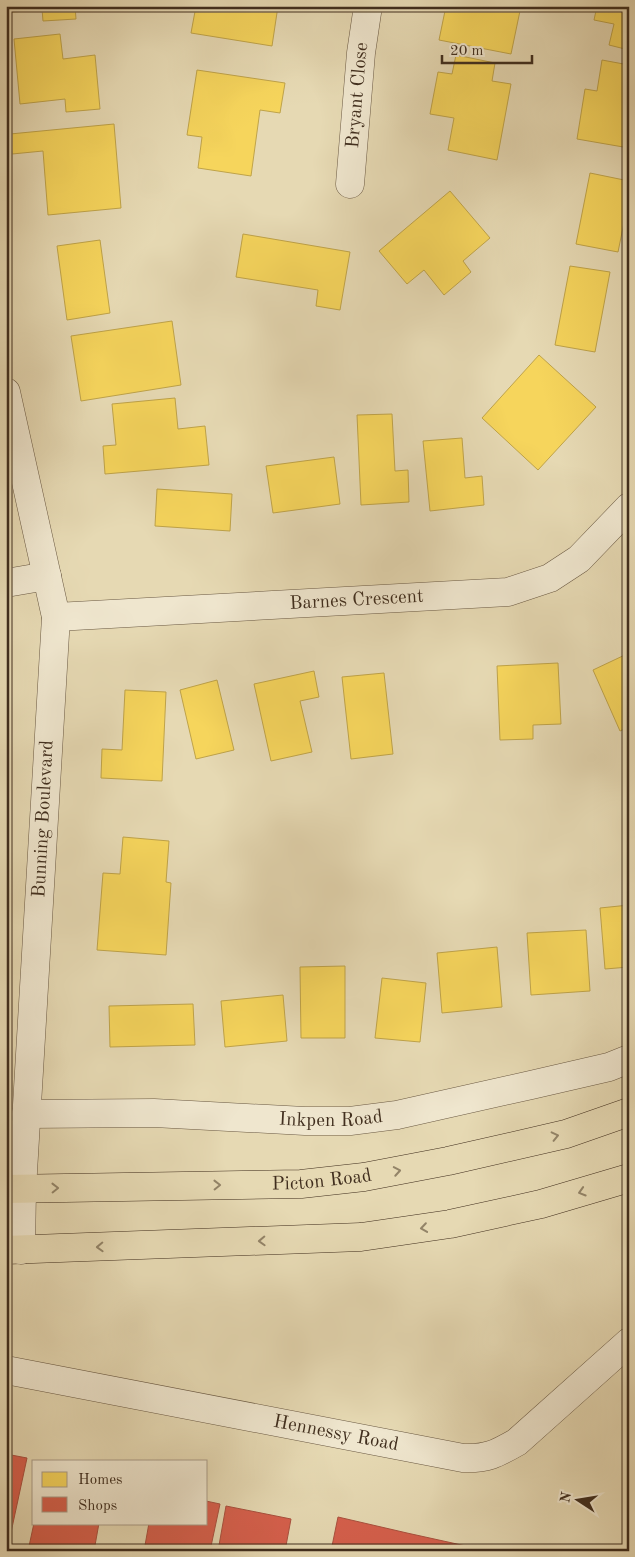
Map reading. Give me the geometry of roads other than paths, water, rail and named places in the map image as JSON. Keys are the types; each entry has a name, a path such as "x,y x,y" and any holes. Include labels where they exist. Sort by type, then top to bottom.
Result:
{"main road":[{"name":"Picton Road","path":"14,1189 301,1184 364,1176 448,1161 566,1134 629,1112"},
{"path":"14,1250 360,1237 450,1224 541,1204 629,1178"}],"street":[{"name":"Bryant Close","path":"350,184 361,53 368,6"},
{"name":"Bunning Boulevard","path":"6,392 56,616 26,1114 14,1189 14,1250"},
{"name":"Barnes Crescent","path":"56,616 508,592 550,578 579,559 629,507"},
{"path":"6,584 47,576"},
{"name":"Inkpen Road","path":"26,1114 154,1112 266,1119 350,1121 397,1115 531,1086 609,1067 629,1059"},
{"name":"Hennessy Road","path":"6,1370 463,1458 481,1459 498,1453 516,1442 629,1342"}]}
